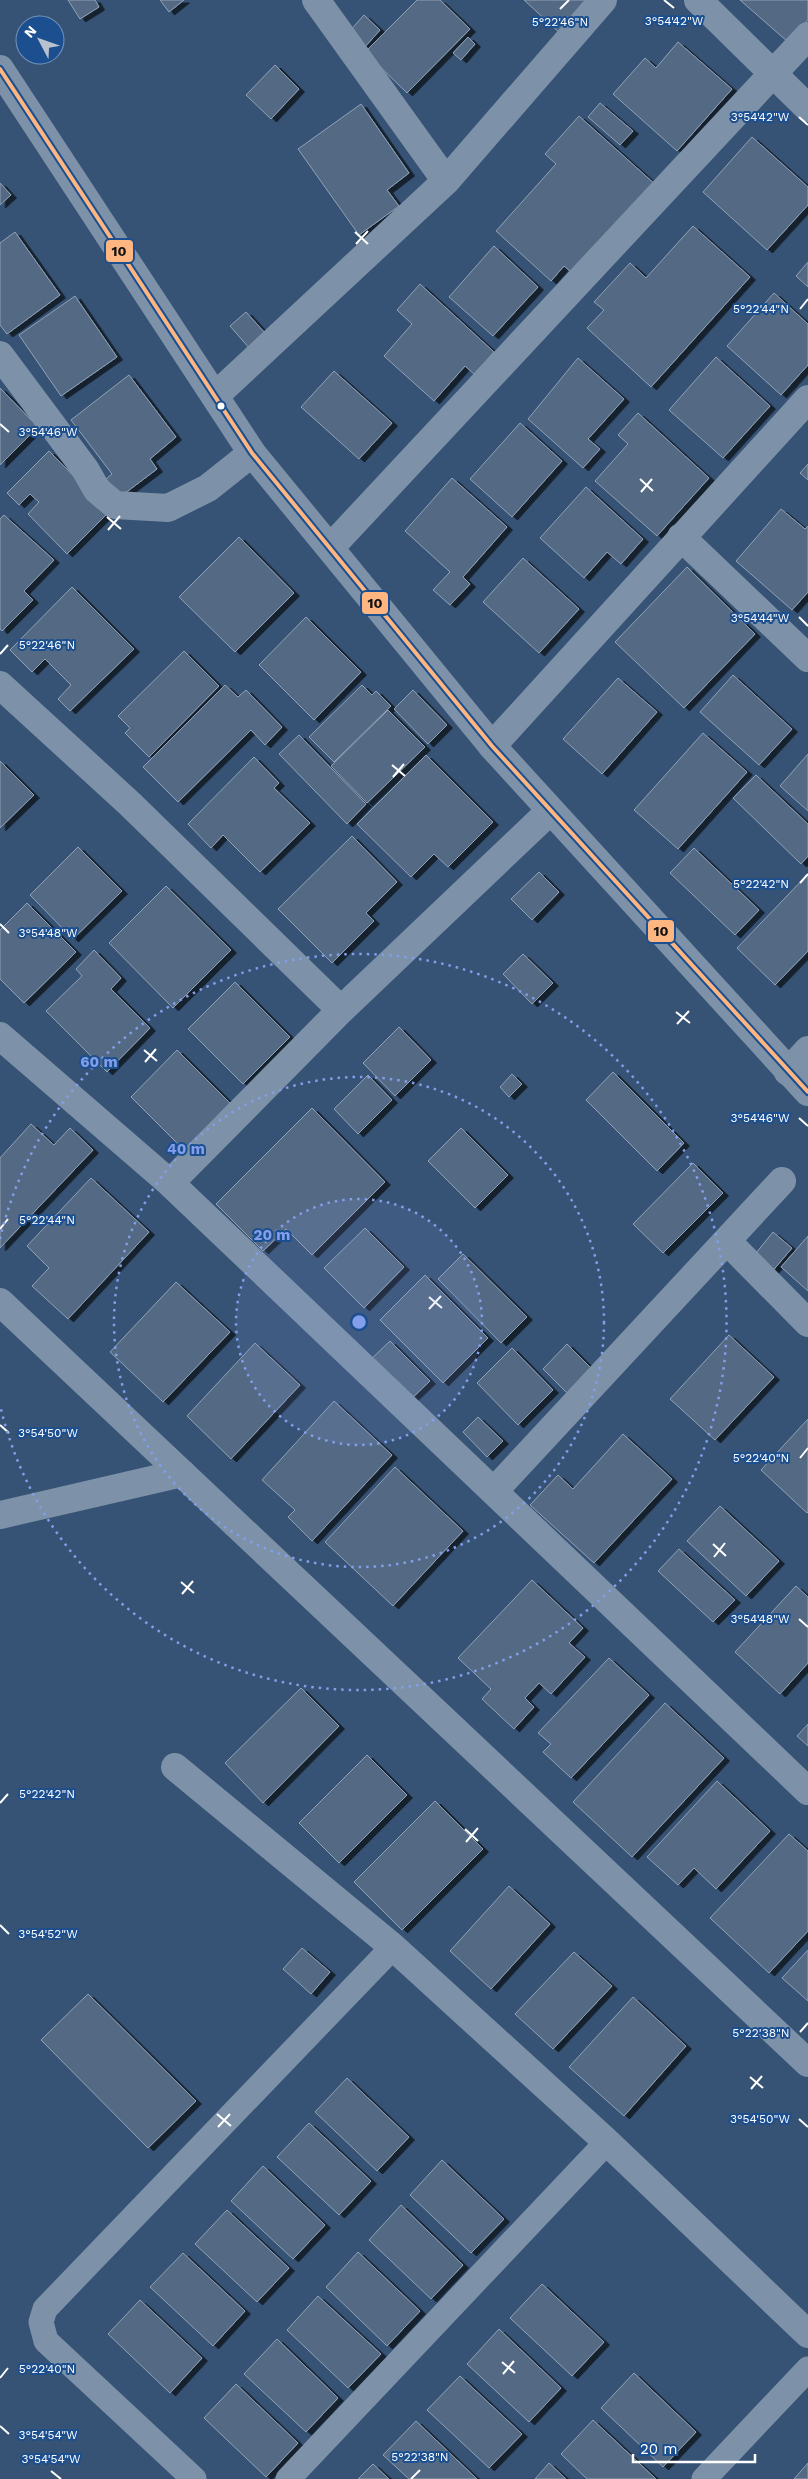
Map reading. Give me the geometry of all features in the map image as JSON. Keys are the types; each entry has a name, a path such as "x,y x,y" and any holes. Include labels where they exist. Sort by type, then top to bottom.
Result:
{"street":[{"path":"316,0 446,181"},
{"path":"215,396 446,181 602,0"},
{"path":"698,0 808,108"},
{"path":"330,547 808,36"},
{"path":"0,69 252,453 492,746 808,1092"},
{"path":"0,355 86,470 98,490 115,505 168,508 208,488 252,453"},
{"path":"492,746 808,399"},
{"path":"681,537 808,658"},
{"path":"0,686 130,804 341,1010"},
{"path":"170,1183 341,1010 550,811"},
{"path":"0,1036 170,1183 808,1791"},
{"path":"788,1072 808,1050"},
{"path":"494,1491 782,1181"},
{"path":"727,1240 808,1322"},
{"path":"0,1302 808,2062"},
{"path":"0,1515 182,1473"},
{"path":"175,1766 393,1947 607,2142 808,2334"}],"lane":[{"path":"194,2479 46,2341 41,2322 45,2309 393,1947"},
{"path":"288,2479 607,2142"},
{"path":"704,2479 808,2369"}],"building":[{"path":"68,0 95,0 99,7 80,19"},
{"path":"160,0 184,0 169,12"},
{"path":"417,0 440,0 470,29 407,93 365,52"},
{"path":"524,0 593,0 562,35"},
{"path":"740,0 808,0 808,20 788,42"},
{"path":"364,15 380,30 364,48 348,33"},
{"path":"468,37 475,44 461,60 453,53"},
{"path":"678,42 732,89 677,151 613,94 645,58 656,68"},
{"path":"275,65 299,89 271,119 246,95"},
{"path":"600,103 633,131 620,145 588,117"},
{"path":"361,104 409,173 387,190 399,206 359,235 298,149"},
{"path":"579,116 657,186 576,276 564,266 551,281 496,231 556,164 545,154"},
{"path":"752,137 808,187 808,205 767,250 703,192"},
{"path":"0,183 11,195 0,205"},
{"path":"693,226 750,277 651,387 587,328 604,310 594,302 630,263 646,278"},
{"path":"15,232 60,295 7,334 0,325 0,243"},
{"path":"494,246 538,287 493,336 449,297"},
{"path":"808,262 808,287 796,276"},
{"path":"420,284 494,352 474,374 465,366 434,401 384,356 412,324 397,310"},
{"path":"774,293 808,324 808,365 781,395 727,346"},
{"path":"75,296 117,357 61,396 19,335"},
{"path":"246,312 266,334 250,349 230,326"},
{"path":"716,357 770,406 723,458 669,410"},
{"path":"578,358 624,399 588,439 600,449 583,468 528,419"},
{"path":"334,371 392,423 359,459 301,407"},
{"path":"129,375 176,437 150,459 157,469 120,497 106,479 112,474 71,420"},
{"path":"0,388 38,427 0,465"},
{"path":"638,413 709,478 657,536 595,481 628,444 618,435"},
{"path":"520,423 562,461 512,517 470,479"},
{"path":"49,451 109,512 67,554 28,514 39,502 30,494 19,505 7,493"},
{"path":"808,464 808,480 800,473"},
{"path":"452,478 507,527 463,577 470,584 450,605 433,590 450,572 405,531"},
{"path":"586,487 643,539 621,564 607,552 584,578 540,538"},
{"path":"781,509 805,529 808,526 808,592 792,610 736,561"},
{"path":"4,515 54,560 24,591 33,600 2,631 0,629 0,519"},
{"path":"239,537 294,593 235,652 179,597"},
{"path":"523,558 579,609 539,653 483,602"},
{"path":"687,567 755,634 684,708 615,642"},
{"path":"72,587 134,649 70,711 58,699 71,685 45,659 32,672 10,650"},
{"path":"306,617 361,672 314,720 259,665"},
{"path":"184,651 219,686 149,757 125,733 130,728 118,716"},
{"path":"733,675 792,729 759,765 700,712"},
{"path":"618,678 657,712 602,774 563,739"},
{"path":"225,685 238,697 246,690 282,727 265,745 251,730 178,802 143,767"},
{"path":"362,685 372,695 376,691 391,706 334,762 309,737"},
{"path":"413,690 447,725 428,744 394,709"},
{"path":"388,710 425,747 367,803 331,766"},
{"path":"703,733 747,772 678,849 634,810"},
{"path":"299,735 366,804 347,824 279,754"},
{"path":"808,754 808,811 780,786"},
{"path":"426,755 493,822 448,867 434,854 411,877 357,824"},
{"path":"254,757 279,783 274,788 310,823 260,872 223,835 211,848 188,824"},
{"path":"0,761 34,795 0,828"},
{"path":"756,775 808,824 808,856 801,864 733,798"},
{"path":"352,836 397,882 366,913 374,921 332,963 278,909"},
{"path":"78,847 122,891 73,939 30,895"},
{"path":"694,848 759,910 735,935 670,873"},
{"path":"539,872 559,892 532,920 511,899"},
{"path":"808,874 808,951 775,985 737,948"},
{"path":"166,886 231,950 173,1008 109,943"},
{"path":"27,903 76,952 24,1003 0,979 0,930"},
{"path":"94,950 121,978 111,989 150,1028 107,1072 46,1011 82,976 76,969"},
{"path":"523,954 553,983 532,1004 503,974"},
{"path":"235,982 290,1037 243,1084 188,1029"},
{"path":"399,1027 431,1060 395,1096 363,1063"},
{"path":"177,1050 230,1103 184,1150 131,1097"},
{"path":"613,1072 684,1143 657,1171 586,1100"},
{"path":"512,1074 522,1084 509,1097 500,1087"},
{"path":"368,1075 392,1100 358,1134 334,1109"},
{"path":"312,1108 385,1182 312,1255 286,1229 263,1251 216,1204"},
{"path":"31,1124 54,1145 70,1128 93,1150 0,1248 0,1158"},
{"path":"461,1128 508,1175 475,1208 428,1161"},
{"path":"693,1163 723,1193 663,1253 633,1224"},
{"path":"91,1178 149,1232 68,1319 32,1286 49,1268 27,1246"},
{"path":"365,1228 404,1267 364,1308 324,1268"},
{"path":"773,1232 792,1248 770,1274 752,1258"},
{"path":"808,1236 808,1291 781,1267"},
{"path":"463,1254 527,1317 501,1343 438,1279"},
{"path":"425,1275 488,1338 443,1383 380,1320"},
{"path":"176,1282 230,1332 163,1402 110,1352"},
{"path":"729,1335 774,1377 715,1440 670,1399"},
{"path":"390,1341 430,1381 408,1402 368,1362"},
{"path":"255,1343 300,1385 231,1459 187,1416"},
{"path":"567,1344 596,1373 572,1398 543,1369"},
{"path":"512,1348 553,1390 518,1425 477,1383"},
{"path":"334,1401 392,1455 312,1541 288,1517 295,1510 262,1480"},
{"path":"478,1417 503,1441 487,1457 463,1432"},
{"path":"808,1419 808,1512 807,1513 761,1470"},
{"path":"623,1434 672,1479 594,1563 530,1505 558,1475 573,1489"},
{"path":"395,1467 463,1531 393,1606 325,1542"},
{"path":"720,1506 779,1561 746,1596 687,1541"},
{"path":"679,1549 735,1600 713,1622 658,1571"},
{"path":"532,1580 583,1628 569,1643 585,1657 551,1694 539,1683 525,1698 534,1707 514,1729 482,1699 491,1689 458,1658"},
{"path":"796,1586 808,1597 808,1663 780,1694 735,1652"},
{"path":"609,1658 649,1695 571,1778 543,1752 551,1744 538,1733"},
{"path":"301,1688 339,1726 263,1803 225,1763"},
{"path":"665,1703 724,1758 632,1857 573,1802"},
{"path":"808,1724 808,1746 797,1736"},
{"path":"367,1755 407,1795 339,1863 299,1823"},
{"path":"717,1781 770,1831 716,1889 694,1868 678,1885 647,1857"},
{"path":"435,1801 483,1849 402,1930 354,1882"},
{"path":"789,1834 808,1851 808,1931 769,1973 710,1918"},
{"path":"509,1886 550,1924 491,1989 450,1951"},
{"path":"302,1948 330,1972 311,1994 283,1969"},
{"path":"808,1950 808,2001 782,1978"},
{"path":"574,1952 612,1986 553,2049 515,2014"},
{"path":"88,1994 196,2101 148,2148 41,2040"},
{"path":"633,1997 686,2046 624,2116 569,2067"},
{"path":"347,2078 409,2137 377,2171 315,2112"},
{"path":"309,2123 371,2181 339,2215 277,2157"},
{"path":"442,2160 504,2219 471,2253 410,2195"},
{"path":"263,2166 325,2225 293,2259 231,2201"},
{"path":"401,2205 463,2265 431,2299 369,2240"},
{"path":"227,2210 289,2268 257,2302 195,2244"},
{"path":"358,2252 420,2311 387,2346 326,2287"},
{"path":"183,2253 245,2311 213,2346 150,2287"},
{"path":"542,2284 604,2342 572,2376 510,2318"},
{"path":"318,2296 381,2354 348,2388 287,2330"},
{"path":"140,2300 202,2358 170,2393 108,2334"},
{"path":"499,2329 561,2388 529,2422 467,2364"},
{"path":"277,2339 338,2398 306,2432 244,2374"},
{"path":"634,2373 696,2432 663,2467 601,2408"},
{"path":"460,2376 522,2434 489,2468 427,2410"},
{"path":"236,2384 298,2443 266,2477 204,2418"},
{"path":"593,2420 656,2479 587,2479 561,2454"},
{"path":"416,2421 477,2479 409,2479 383,2455"},
{"path":"549,2463 566,2479 535,2479"},
{"path":"808,2463 808,2479 794,2479"},
{"path":"373,2464 389,2479 358,2479"}],"transit line":[{"name":"10","path":"0,69 252,453 492,746 808,1092"}]}
